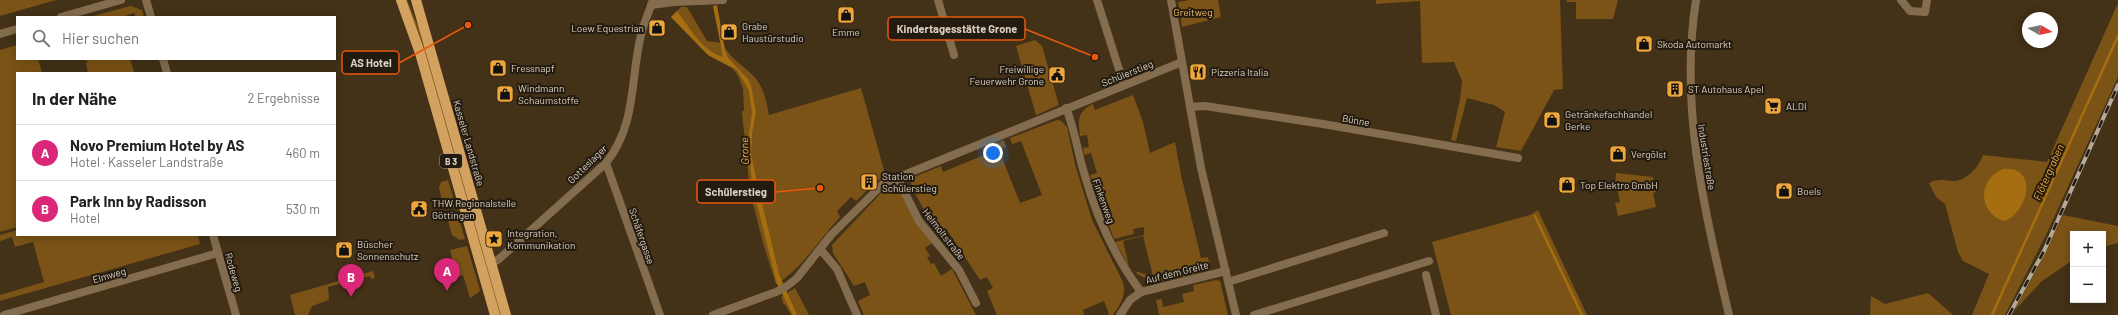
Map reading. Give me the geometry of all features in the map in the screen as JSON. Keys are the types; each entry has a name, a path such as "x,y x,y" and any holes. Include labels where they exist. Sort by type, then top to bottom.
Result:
{"main road":[{"name":"B 3","path":"401,0 420,53 495,315"},
{"name":"Kasseler Landstraße","path":"416,0 506,315"}],"street":[{"path":"65,16 121,0"},
{"path":"146,0 151,16"},
{"path":"652,3 723,0"},
{"path":"938,0 954,55"},
{"path":"1097,0 1124,85"},
{"path":"1171,0 1211,214 1236,315"},
{"name":"Industriestraße","path":"1696,0 1690,69 1692,120 1707,217 1729,315"},
{"path":"1901,0 1910,11 1925,12 1926,0"},
{"name":"Gotteslager","path":"491,264 499,259 606,163 616,150 623,136 632,98 641,35 652,3"},
{"path":"0,34 16,29"},
{"path":"163,60 167,72"},
{"name":"Schülerstieg","path":"713,315 779,291 787,286 797,278 820,249 881,185 897,177 1182,62"},
{"name":"Bünne","path":"1190,107 1205,106 1323,124 1518,158"},
{"name":"Finkenweg","path":"1066,108 1084,175 1098,215 1115,254 1141,292"},
{"name":"Schäfergasse","path":"606,163 660,315"},
{"name":"Helmoltstraße","path":"897,177 919,220 958,270 976,303"},
{"path":"1228,282 1384,233"},
{"name":"Rodeweg","path":"213,236 236,315"},
{"path":"820,249 838,270 857,315"},
{"name":"Elmweg","path":"4,315 218,253"},
{"path":"1254,315 1429,260"},
{"name":"Auf dem Greite","path":"1120,315 1130,300 1141,292 1226,271"},
{"path":"1426,275 1437,315"}],"green space":[{"path":"0,0 56,0 0,16"},
{"path":"405,0 407,0 421,33 502,315 498,315"},
{"name":"Greitweg","path":"1189,0 1218,0 1221,17 1182,27 1178,2"},
{"path":"1376,0 1560,0 1563,89 1554,90 1521,151 1496,147 1505,112 1494,105 1467,98 1456,141 1451,140 1460,99 1462,81 1454,62 1422,63 1420,1 1376,4"},
{"path":"1567,0 1618,0 1613,19 1576,19 1576,2 1567,2"},
{"path":"2118,3 2118,77 2045,237 2005,315 1972,315 1989,274 1963,261 1958,252 1945,204 1936,197 1929,183 1937,180 1956,181 1966,177 1975,169 1983,155 2047,162"},
{"path":"130,6 142,10 144,16 136,16 134,13 125,16 94,16"},
{"path":"681,7 687,7 707,41 723,43 730,54 756,79 766,99 769,115 861,88 886,177 877,181 856,201 851,197 837,211 840,217 810,253 794,270 776,284 763,243 750,192 742,112 744,110 743,88 738,76 732,68 708,55 671,17"},
{"path":"1035,40 1042,46 1059,105 1036,115 1016,46"},
{"path":"16,45 16,60 38,60 42,72 16,72 16,227 0,232 0,50"},
{"path":"130,60 134,72 88,72 86,63 88,61 85,61"},
{"path":"1133,95 1143,122 1150,153 1175,142 1181,175 1201,258 1208,257 1210,270 1171,280 1151,280 1142,277 1134,271 1153,276 1143,236 1123,241 1129,266 1115,242 1144,235 1144,227 1133,229 1134,234 1114,239 1090,175 1097,173 1091,153 1084,155 1083,148 1089,147 1087,135 1080,136 1079,121 1081,113 1093,104 1095,110"},
{"path":"1057,120 1061,121 1067,127 1075,164 1092,220 1123,282 1123,295 1113,315 1108,315 1109,314 1104,301 1083,310 1084,315 997,315 987,291 993,288 987,277 980,280 949,233 945,235 939,226 934,228 912,188 911,181 914,177 941,166 943,172 984,155 982,149 1004,140 1006,147 999,150 1020,203 1042,195 1021,141 1012,144 1010,138"},
{"path":"1616,173 1653,177 1656,192 1653,193 1656,207 1618,216 1615,203 1620,202 1617,188 1615,187"},
{"path":"448,180 456,207 444,208 439,188 441,182"},
{"path":"889,187 899,190 932,243 925,248 930,256 927,258 931,264 934,263 941,276 952,269 976,315 864,315 858,301 870,295 865,282 854,286 833,253 832,245 884,190"},
{"path":"1538,210 1587,315 1451,315 1432,242 1530,215"},
{"path":"457,212 465,239 460,240 452,235 447,217 449,214"},
{"path":"2063,215 2118,226 2118,243 2106,246 2106,231 2070,231 2070,262 2042,281 2014,311 2039,265"},
{"path":"16,230 16,236 23,237 198,236 200,244 0,301 0,295 44,282 33,242 15,247 12,237 0,241 0,235"},
{"path":"467,246 480,290 470,298 463,275 457,277 450,250"},
{"path":"373,271 375,278 371,279 370,276 328,287 329,300 312,306 308,315 295,315 290,295"},
{"path":"1216,280 1220,281 1228,315 1159,315 1156,300 1162,299 1163,307 1184,302 1182,294 1194,291 1193,285"},
{"path":"795,288 809,315 791,315 785,304 784,305 781,297"},
{"path":"1928,293 1953,315 1870,315 1871,296 1885,304"}],"shaded area":[{"path":"717,5 725,50 728,58 748,79 751,86 756,112 752,133 751,154 779,274 797,315 793,315 777,284 752,184 748,142 752,113 749,90 737,70 708,55 671,17 677,11 702,44 715,54 723,57 713,6"},
{"path":"2003,169 2015,170 2022,175 2026,182 2024,201 2019,210 2012,217 2004,221 1995,217 1989,210 1985,203 1984,195 1985,187 1989,180"}],"waterway":[{"name":"Flötergraben","path":"1992,315 2118,36"},
{"path":"1535,216 1582,315"}],"railway":[{"path":"2009,315 2044,251 2118,85"}],"place":[{"name":"Emme","path":"846,15"},
{"name":"AS Hotel","path":"468,25"},
{"name":"Loew Equestrian","path":"657,28"},
{"name":"Grabe Haustürstudio","path":"729,32"},
{"name":"Skoda Automarkt","path":"1644,44"},
{"name":"Kindertagesstätte Grone","path":"1095,57"},
{"name":"Fressnapf","path":"498,68"},
{"name":"Pizzeria Italia","path":"1198,72"},
{"name":"Freiwillige Feuerwehr Grone","path":"1057,75"},
{"name":"ST Autohaus Apel","path":"1675,89"},
{"name":"Windmann Schaumstoffe","path":"505,94"},
{"name":"ALDI","path":"1773,106"},
{"name":"Getränkefachhandel Gerke","path":"1552,120"},
{"name":"Vergölst","path":"1618,154"},
{"name":"Station Schülerstieg","path":"869,182"},
{"name":"Top Elektro GmbH","path":"1567,185"},
{"name":"Schülerstieg","path":"820,188"},
{"name":"Boels","path":"1784,191"},
{"name":"THW Regionalstelle Göttingen","path":"419,209"},
{"name":"Integration, Kommunikation","path":"494,239"},
{"name":"Büscher Sonnenschutz","path":"344,250"},
{"name":"Novo Premium Hotel by AS","path":"447,291"},
{"name":"Park Inn by Radisson","path":"351,297"}],"water label":[{"name":"Grone","path":"744,151"}]}
